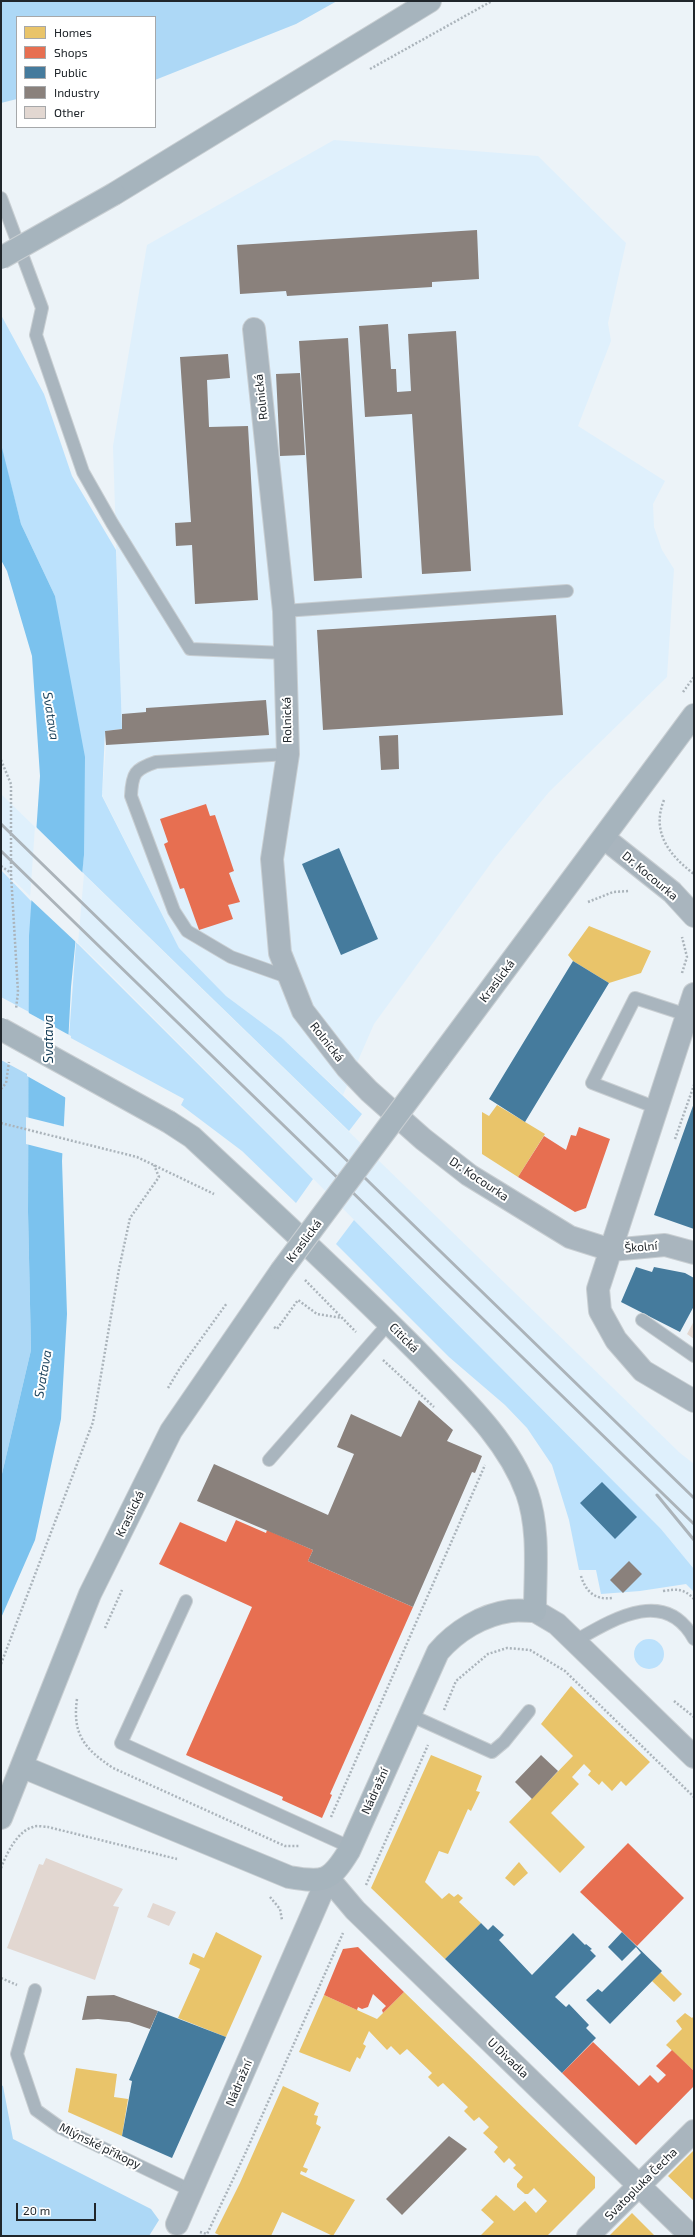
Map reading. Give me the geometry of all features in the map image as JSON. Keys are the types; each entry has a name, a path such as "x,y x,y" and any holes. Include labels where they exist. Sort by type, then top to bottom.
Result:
{"street":[{"path":"1,258 114,194 430,1"},
{"name":"Rolnická","path":"254,330 284,611 288,754 272,859 280,953 303,1011 347,1068 363,1084"},
{"name":"Kraslická","path":"1,1818 23,1767 90,1594 171,1431 217,1362 281,1272 694,715"},
{"name":"Dr. Kocourka","path":"604,838 672,892 694,916"},
{"path":"694,994 598,1289 600,1311 613,1334 643,1371 694,1401"},
{"name":"Citická","path":"8,1022 192,1137 390,1323 493,1433 512,1460 527,1492 534,1520 535,1611"},
{"name":"Dr. Kocourka","path":"363,1084 423,1139 469,1175 570,1237 611,1250"},
{"name":"Školní","path":"611,1250 664,1245 694,1252"},
{"name":"Nádražní","path":"177,2224 328,1878 340,1866 350,1847 438,1652 449,1640 468,1626 510,1611 535,1611"},
{"path":"535,1611 557,1624 694,1757"},
{"path":"23,1767 289,1877 310,1880 328,1878"},
{"name":"U Divadla","path":"328,1878 356,1910 691,2236"},
{"name":"Svatopluka Čecha","path":"588,2236 694,2131"}],"lane":[{"path":"1,198 42,308 36,335 83,472 112,523 190,649 285,653"},
{"path":"284,611 567,591"},
{"path":"288,754 156,762 139,768 132,779 130,796 174,911 187,931 231,957 290,978"},
{"path":"657,1108 592,1083 635,998 687,1015"},
{"path":"642,1320 694,1356"},
{"path":"269,1460 390,1323"},
{"path":"186,1601 121,1744 350,1847"},
{"path":"575,1641 618,1617 650,1610 663,1612 683,1625 694,1638"},
{"path":"410,1715 492,1752 504,1742 528,1711"},
{"name":"Mlýnské příkopy","path":"35,1990 16,2054 36,2110 61,2128 192,2191"}],"path":[{"path":"1,760 11,784 11,874 18,992 8,1022"},
{"path":"666,794 659,812 662,834 667,847 674,857 694,874"},
{"path":"1,866 11,874"},
{"path":"1,1089 6,1083 9,1060"},
{"path":"673,1144 694,1085"},
{"path":"2,1124 137,1157 219,1196"},
{"path":"1,1664 94,1422 119,1269 130,1218 159,1177 154,1165"},
{"path":"277,1329 298,1300 317,1314 342,1318"},
{"path":"369,1345 435,1408"},
{"path":"79,1693 76,1723 80,1736 93,1754 113,1768 285,1846 307,1846 320,1842 485,1468 485,1462"},
{"path":"102,1635 124,1585"},
{"path":"207,2234 293,2048 336,1946 356,1910 456,1681 488,1654 506,1648 530,1650 565,1671 694,1797"},
{"path":"1,1868 8,1852 18,1837 33,1826 48,1827 179,1860"},
{"path":"264,1894 271,1897 280,1909 282,1920 280,1927"},
{"path":"1,1978 7,1981"},
{"path":"177,2224 210,2236"}],"shaded area":[{"path":"1,1 337,1 296,24 156,80 156,16 16,16 16,99 1,103"},
{"path":"334,140 538,156 626,243 608,323 611,341 578,426 665,481 653,504 654,527 662,550 674,569 667,677 549,792 494,859 374,1024 343,1095 281,1037 226,996 179,948 102,795 106,745 105,731 122,729 113,446 147,245"},
{"path":"1,315 44,394 72,476 116,550 122,729 105,731 102,796 179,948 226,996 281,1037 362,1114 349,1131 82,872 84,855 55,596 21,524 1,447"},
{"path":"1,794 680,1453 694,1464 694,1569 661,1529 102,966 1,868"},
{"path":"1,870 32,902 29,1012 1,997"},
{"path":"76,942 313,1179 296,1203 242,1151 181,1105 184,1099 69,1037"},
{"path":"1,1060 29,1075 28,1212 31,1350 1,1478"},
{"path":"354,1220 661,1529 694,1569 694,1592 686,1584 640,1591 601,1594 596,1570 579,1570 569,1520 552,1465 527,1428 505,1405 449,1357 336,1244"},
{"path":"649,1639 660,1643 664,1654 660,1665 649,1669 638,1665 634,1654 638,1643"},
{"path":"1,2085 3,2086 13,2139 151,2209 159,2220 149,2236 1,2236"}],"water":[{"name":"Svatava","path":"1,444 21,524 55,596 85,757 84,855 71,987 62,1161 67,1314 61,1419 35,1540 1,1618 1,1478 31,1350 28,1212 29,936 40,776 32,656 7,571 1,560"}],"pier":[{"path":"35,826 84,874 78,944 30,899"},
{"path":"27,1012 71,1036 68,1099 27,1076"},
{"path":"26,1117 66,1127 65,1154 26,1144"}],"building: Homes":[{"path":"589,926 651,951 641,973 609,983 573,961 568,955"},
{"path":"497,1105 545,1134 518,1177 482,1154 482,1112 489,1116"},
{"path":"571,1686 650,1762 626,1786 621,1781 612,1791 602,1781 599,1785 588,1775 591,1771 584,1764 572,1777 579,1784 551,1813 585,1847 560,1873 509,1822 573,1756 541,1724"},
{"path":"431,1755 482,1776 476,1791 480,1792 471,1811 468,1809 448,1854 439,1851 425,1882 442,1899 449,1893 454,1897 458,1894 463,1898 459,1902 481,1923 445,1959 371,1888"},
{"path":"519,1862 528,1873 514,1886 505,1878"},
{"path":"216,1932 262,1956 226,2037 178,2018 200,1969 189,1964 193,1953 204,1958"},
{"path":"660,1972 682,1994 674,2002 652,1981"},
{"path":"404,1992 595,2177 595,2188 547,2236 480,2236 494,2222 481,2210 496,2195 514,2211 525,2201 536,2213 547,2201 534,2188 528,2194 525,2194 517,2187 517,2184 523,2177 513,2168 516,2165 509,2158 504,2163 494,2152 498,2147 483,2133 489,2127 479,2117 474,2121 464,2111 468,2107 443,2083 438,2087 428,2077 432,2073 407,2049 400,2055 391,2046 387,2050 369,2031 363,2044 366,2046 360,2059 357,2057 350,2072 299,2052 324,1995 377,2019"},
{"path":"685,2013 692,2018 694,2016 694,2071 666,2045 682,2029 676,2021"},
{"path":"76,2068 117,2074 114,2097 128,2099 122,2136 68,2112"},
{"path":"283,2086 319,2103 314,2115 318,2116 316,2124 321,2127 303,2167 308,2169 306,2173 301,2171 300,2174 355,2200 333,2236 282,2212 271,2236 221,2236 215,2233 240,2183"},
{"path":"694,2150 694,2201 668,2176"},
{"path":"632,2213 655,2236 609,2236"}],"building: Shops":[{"path":"206,804 210,816 215,815 234,871 229,873 240,902 228,905 233,919 199,930 184,888 180,889 164,844 168,842 160,819"},
{"path":"579,1127 610,1139 586,1208 575,1212 518,1177 544,1136 566,1150 571,1135 576,1136"},
{"path":"236,1520 266,1533 267,1530 313,1550 308,1561 413,1607 330,1794 332,1795 322,1818 282,1800 283,1797 186,1755 252,1607 159,1564 180,1522 226,1542"},
{"path":"628,1843 684,1898 637,1946 580,1892"},
{"path":"358,1947 404,1992 383,2013 382,2010 386,2006 373,1994 368,2007 362,2009 358,2007 357,2010 324,1995 343,1949"},
{"path":"593,2042 639,2086 650,2075 658,2083 666,2075 656,2066 672,2050 694,2071 694,2086 636,2145 562,2073"}],"building: Public":[{"path":"339,848 378,939 341,955 302,864"},
{"path":"573,961 609,983 525,1122 489,1099"},
{"path":"694,1103 694,1229 654,1215"},
{"path":"636,1267 652,1272 654,1267 685,1273 694,1278 694,1306 680,1332 621,1302"},
{"path":"602,1482 637,1517 615,1539 580,1503"},
{"path":"481,1923 488,1930 493,1925 504,1935 499,1940 532,1975 573,1933 585,1945 586,1944 592,1949 590,1950 596,1956 555,1997 566,2007 569,2004 589,2025 586,2028 596,2038 562,2073 445,1959"},
{"path":"622,1932 662,1971 610,2024 586,2000 598,1989 602,1992 641,1953 636,1947 622,1961 608,1947"},
{"path":"158,2011 226,2037 172,2158 122,2136 132,2081 129,2080"}],"building: Industry":[{"path":"477,230 479,279 432,282 432,287 287,296 286,291 240,294 237,245"},
{"path":"388,324 391,369 396,369 397,392 411,391 408,334 456,331 471,571 422,574 412,414 365,417 359,326"},
{"path":"348,338 362,578 314,581 299,341"},
{"path":"228,354 230,378 207,380 209,427 248,426 258,600 195,604 192,545 176,546 175,523 191,522 180,357"},
{"path":"300,373 305,455 280,456 276,374"},
{"path":"556,615 563,715 323,730 317,630"},
{"path":"266,700 269,735 106,745 105,731 122,729 122,714 146,712 146,708"},
{"path":"398,735 399,769 381,770 379,736"},
{"path":"419,1400 453,1430 447,1441 482,1456 475,1473 472,1472 413,1607 308,1561 313,1550 197,1501 214,1464 328,1515 354,1454 337,1447 351,1414 401,1437"},
{"path":"629,1561 642,1574 623,1593 610,1580"},
{"path":"541,1755 558,1771 532,1799 515,1782"},
{"path":"114,1995 158,2011 150,2029 129,2022 98,2019 82,2020 87,1996"},
{"path":"449,2136 467,2149 402,2215 386,2199"}],"building: Other":[{"path":"694,1321 694,1339 687,1334"},
{"path":"46,1858 123,1889 113,1906 119,1907 95,1980 7,1948 39,1864 43,1865"},
{"path":"153,1903 176,1912 169,1926 147,1917"}],"railway":[{"path":"1,824 694,1498"},
{"path":"1,851 694,1524"},
{"path":"657,1495 694,1540"}]}
